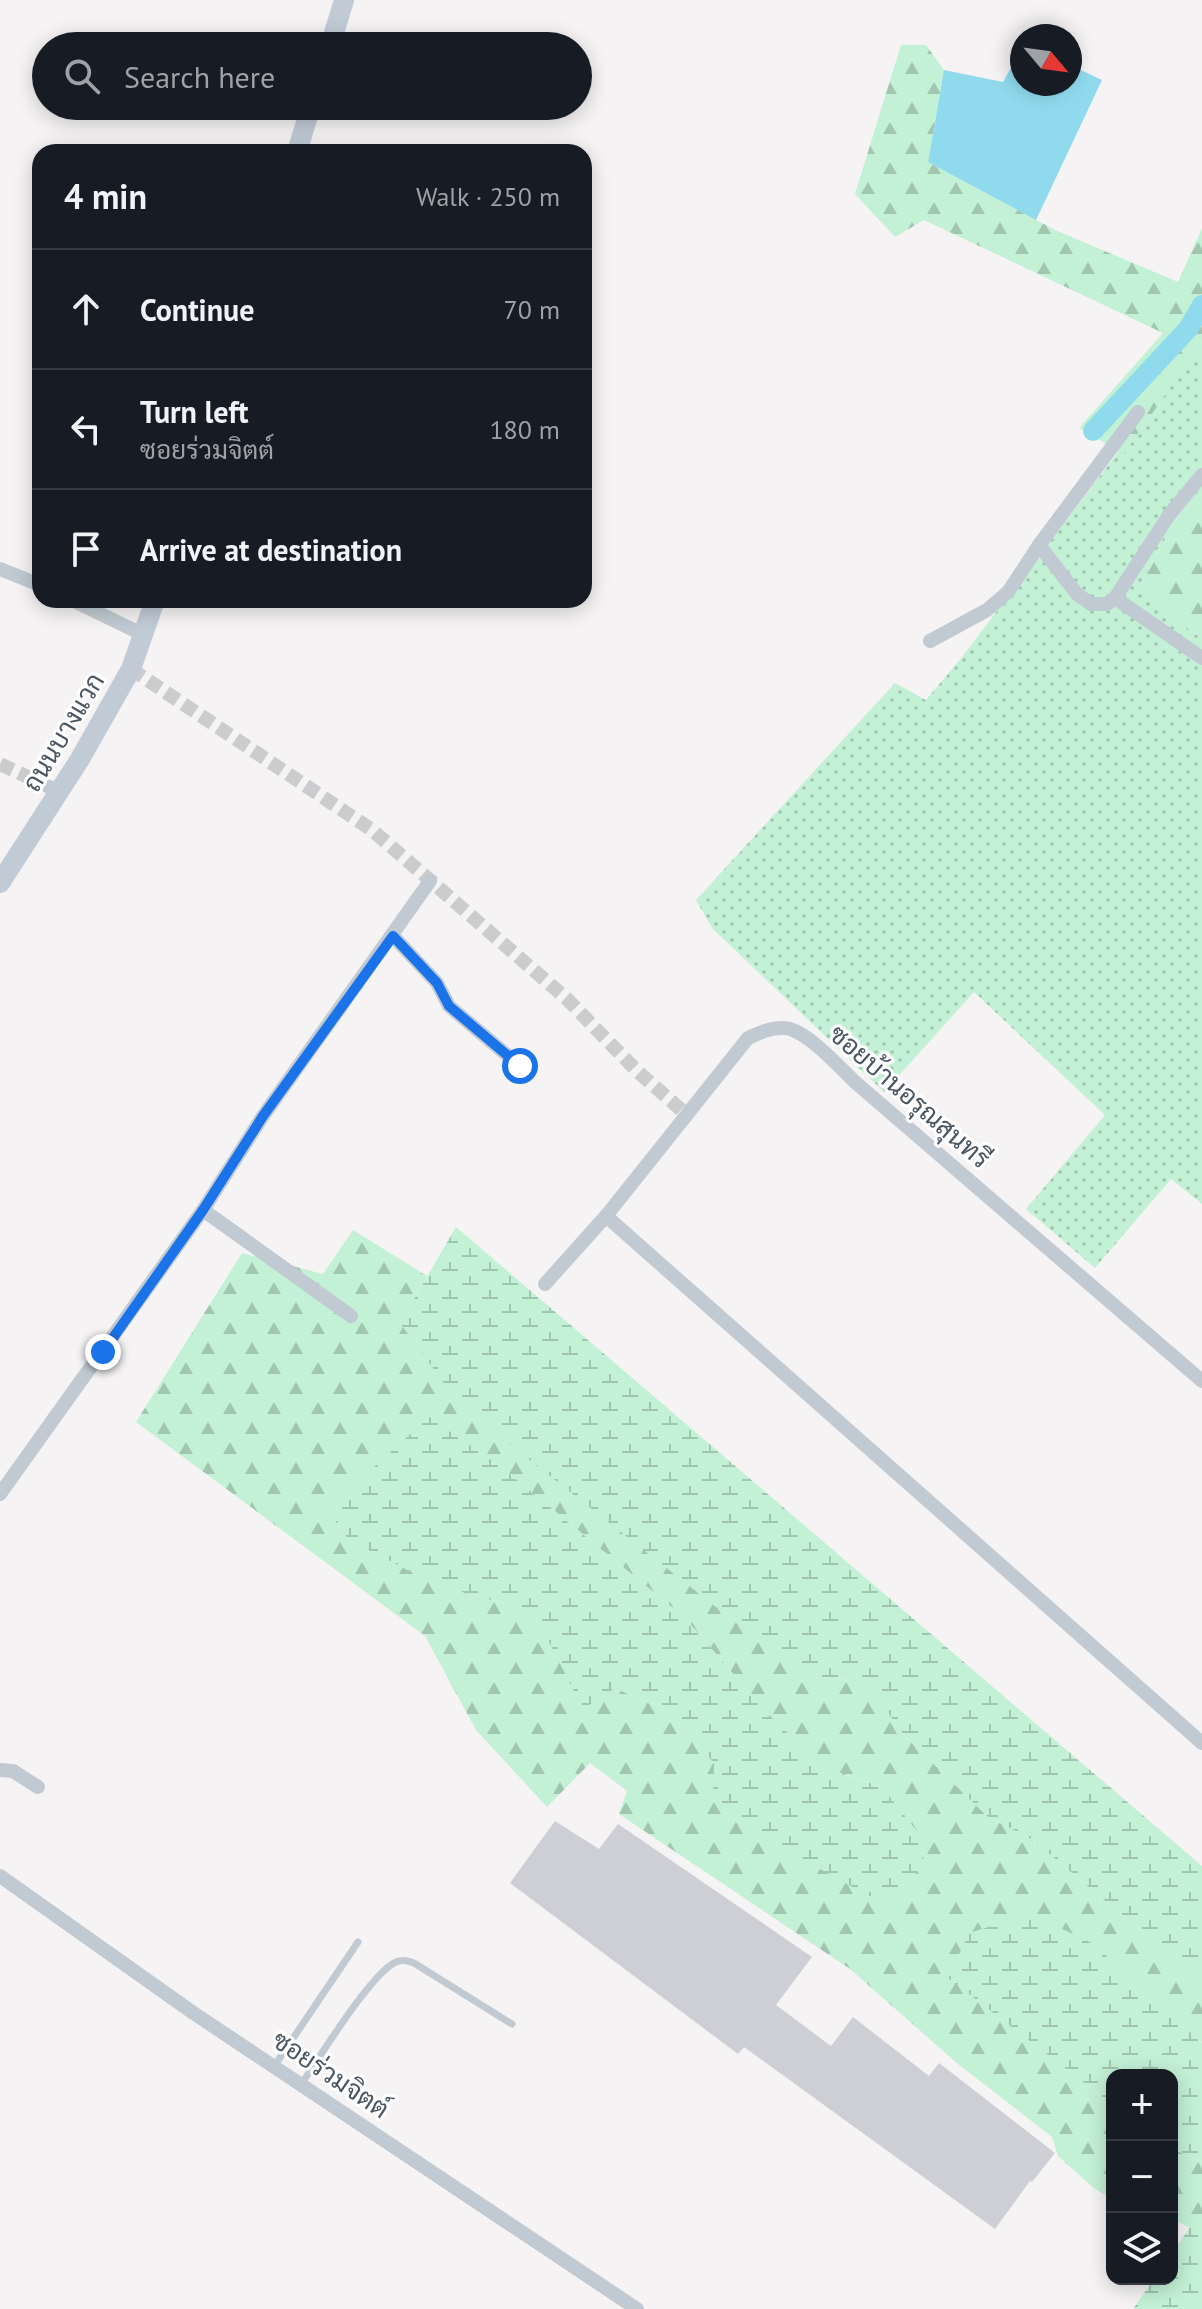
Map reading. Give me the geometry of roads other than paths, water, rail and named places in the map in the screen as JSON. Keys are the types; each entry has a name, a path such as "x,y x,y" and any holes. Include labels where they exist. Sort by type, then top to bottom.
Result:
{"main road":[{"path":"334,32 344,0"},
{"path":"299,144 307,120"},
{"name":"ถนนบางแวก","path":"0,883 51,788 131,669 152,608"}],"street":[{"path":"930,641 987,610 1008,592 1138,412"},
{"path":"1039,545 1077,594 1100,606 1115,598 1169,515 1202,475"},
{"path":"0,569 32,582"},
{"path":"1115,598 1202,658"},
{"path":"88,608 144,635"},
{"path":"0,1494 203,1210 263,1116 430,881"},
{"path":"393,936 437,983 449,1006 520,1066"},
{"name":"ซอยบ้านอรุณสุนทรี","path":"545,1284 606,1216 748,1038 763,1031 786,1028 807,1038 1202,1381"},
{"path":"203,1210 351,1316"},
{"path":"606,1216 1202,1743"},
{"path":"0,1770 13,1771 38,1787"},
{"name":"ซอยร่วมจิตต์","path":"0,1876 192,2012 637,2309"}],"lane":[{"path":"275,2065 358,1942"},
{"path":"302,2083 376,1977 394,1963 404,1960 414,1963 512,2024"}],"water":[{"path":"1010,69 1010,96 1082,96 1082,71 1102,80 1036,220 928,162 944,70 1003,82"}],"waterway":[{"path":"1093,431 1188,329 1202,305"}],"tunnel":[{"path":"131,669 372,830 567,999 636,1070 687,1115"},
{"path":"0,764 43,784"}]}
